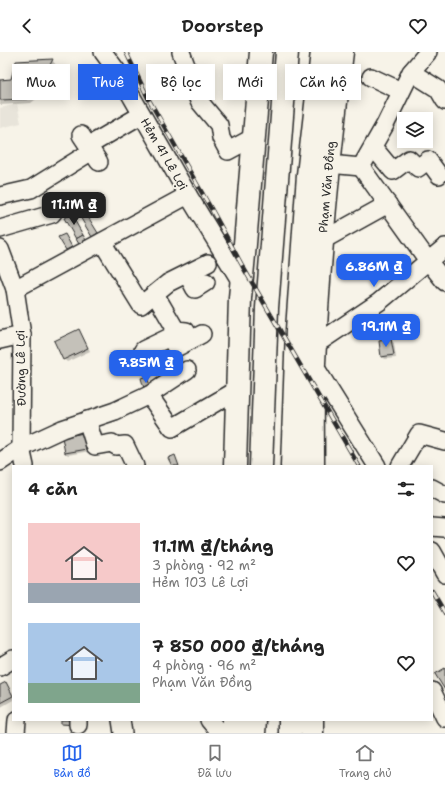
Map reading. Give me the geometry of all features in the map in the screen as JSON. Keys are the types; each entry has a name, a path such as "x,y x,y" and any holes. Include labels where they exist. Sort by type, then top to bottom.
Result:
{"main road":[{"path":"235,465 241,282 261,52"},
{"path":"261,465 267,308 287,52"},
{"name":"Phạm Văn Đồng","path":"292,465 298,315 308,176 322,52"},
{"name":"Phạm Văn Đồng","path":"313,465 314,355 332,128 342,52"},
{"path":"234,721 234,733"},
{"path":"254,721 254,733"},
{"path":"290,721 290,733"},
{"path":"312,721 312,733"}],"street":[{"name":"Hẻm 41 Lê Lợi","path":"103,52 117,71 188,195 241,282"},
{"path":"181,52 199,101 219,125 221,138 228,151 254,137"},
{"path":"361,167 373,147 411,72 428,52"},
{"path":"411,72 438,89 445,101"},
{"path":"370,77 401,91"},
{"path":"0,196 31,190 141,114"},
{"path":"373,147 393,170 409,159 418,168 428,160 439,175"},
{"path":"329,164 361,167 445,282"},
{"path":"8,282 102,242 188,195"},
{"path":"323,240 388,204"},
{"path":"0,228 52,214 56,208"},
{"path":"102,242 141,305 168,283 208,263"},
{"path":"376,465 314,355 445,248"},
{"name":"Đường Lê Lợi","path":"0,249 22,335 21,448 25,465"},
{"path":"187,274 195,289 206,282"},
{"path":"155,294 173,333"},
{"path":"143,350 173,333 186,331 196,337"},
{"path":"0,340 22,335"},
{"path":"0,462 21,448 62,429 115,411 149,395 187,370"},
{"path":"149,395 172,428 237,390"},
{"path":"87,420 95,446 112,443 116,446 125,445 134,465"},
{"path":"401,465 419,434 445,441"},
{"path":"433,488 445,494"},
{"path":"438,556 445,574"},
{"path":"0,667 12,660"},
{"path":"433,693 445,718"},
{"path":"16,733 17,721"},
{"path":"122,721 123,733"},
{"path":"210,721 220,733"}],"shaded area":[{"path":"17,104 21,123 0,128 0,108"}],"building":[{"path":"53,59 50,64 15,64 16,61"},
{"path":"12,75 12,100 0,100 0,80 11,79"},
{"path":"82,207 98,233 92,237 76,210"},
{"path":"71,214 83,235 76,239 64,218"},
{"path":"65,234 72,247 66,250 58,237"},
{"path":"83,235 86,240 79,244 76,239"},
{"path":"79,329 88,348 63,360 54,341"},
{"path":"391,339 394,355 381,357 379,341"},
{"path":"147,376 151,390 145,392 141,378"},
{"path":"84,433 93,448 65,453 62,437"},
{"path":"175,455 179,465 172,465 168,458"},
{"path":"445,668 445,690 435,674"},
{"path":"6,682 12,697 0,703 0,685"},
{"path":"61,721 78,721 77,725 61,724"}],"railway":[{"path":"126,52 149,100 243,267 358,465"},
{"path":"433,593 445,613"}]}
